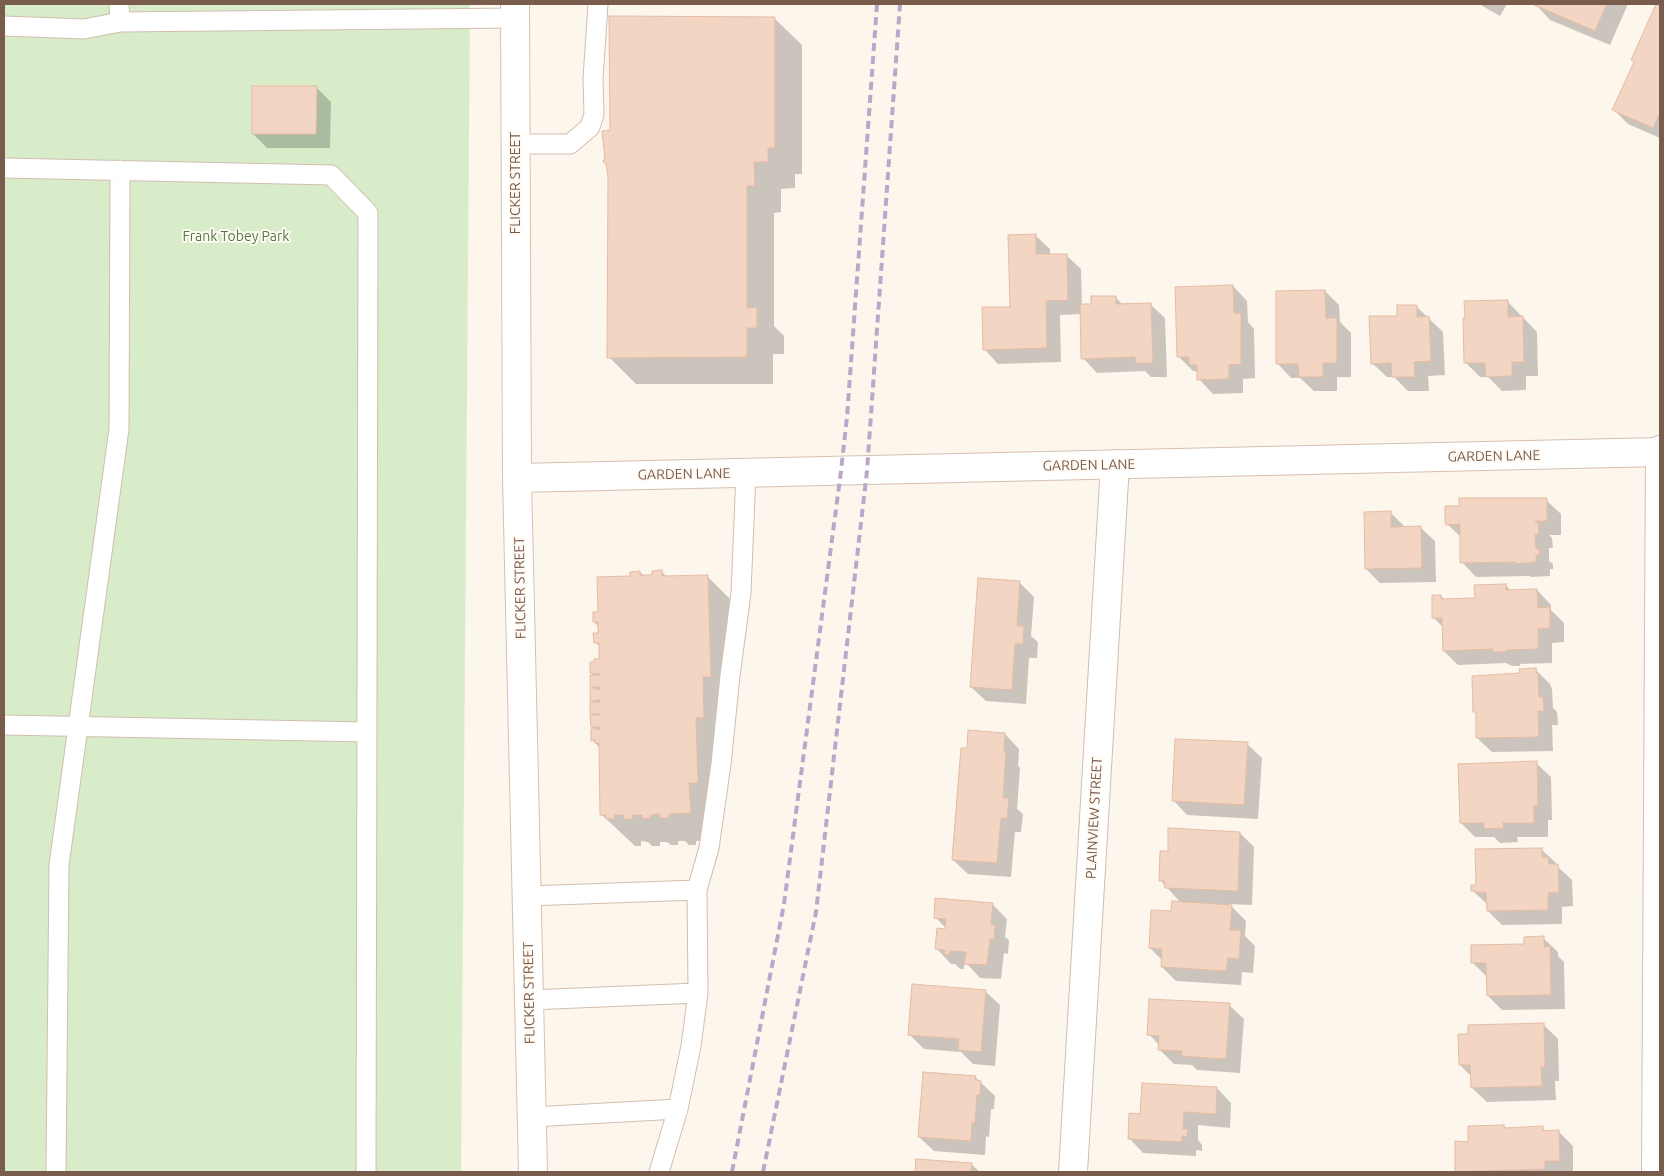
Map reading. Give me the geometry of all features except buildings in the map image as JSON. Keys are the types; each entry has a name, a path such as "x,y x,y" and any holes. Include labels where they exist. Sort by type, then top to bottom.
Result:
{"street":[{"name":"FLICKER STREET","path":"515,11 517,478 533,1172"},
{"name":"GARDEN LANE","path":"517,478 1660,451"},
{"path":"1656,1172 1660,451"},
{"name":"PLAINVIEW STREET","path":"1073,1172 1115,464"}],"lane":[{"path":"119,4 120,22"},
{"path":"515,144 570,144 590,127 594,114 593,79 598,4"},
{"path":"4,26 84,29 120,22 515,11"},
{"path":"4,168 331,175 368,213 366,1172"},
{"path":"56,1172 59,865 119,429 120,170"},
{"path":"659,1172 678,1109 691,1046 698,993 697,890 709,848 721,764 741,593 746,473"},
{"path":"4,725 367,732"},
{"path":"526,896 697,890"},
{"path":"529,1000 698,993"},
{"path":"532,1117 678,1109"}],"green space":[{"name":"Frank Tobey Park","path":"4,4 470,4 461,1172 4,1172"}],"railway":[{"path":"732,1172 784,904 841,471 847,417 877,4"},
{"path":"763,1172 816,912 867,471 900,4"}]}
